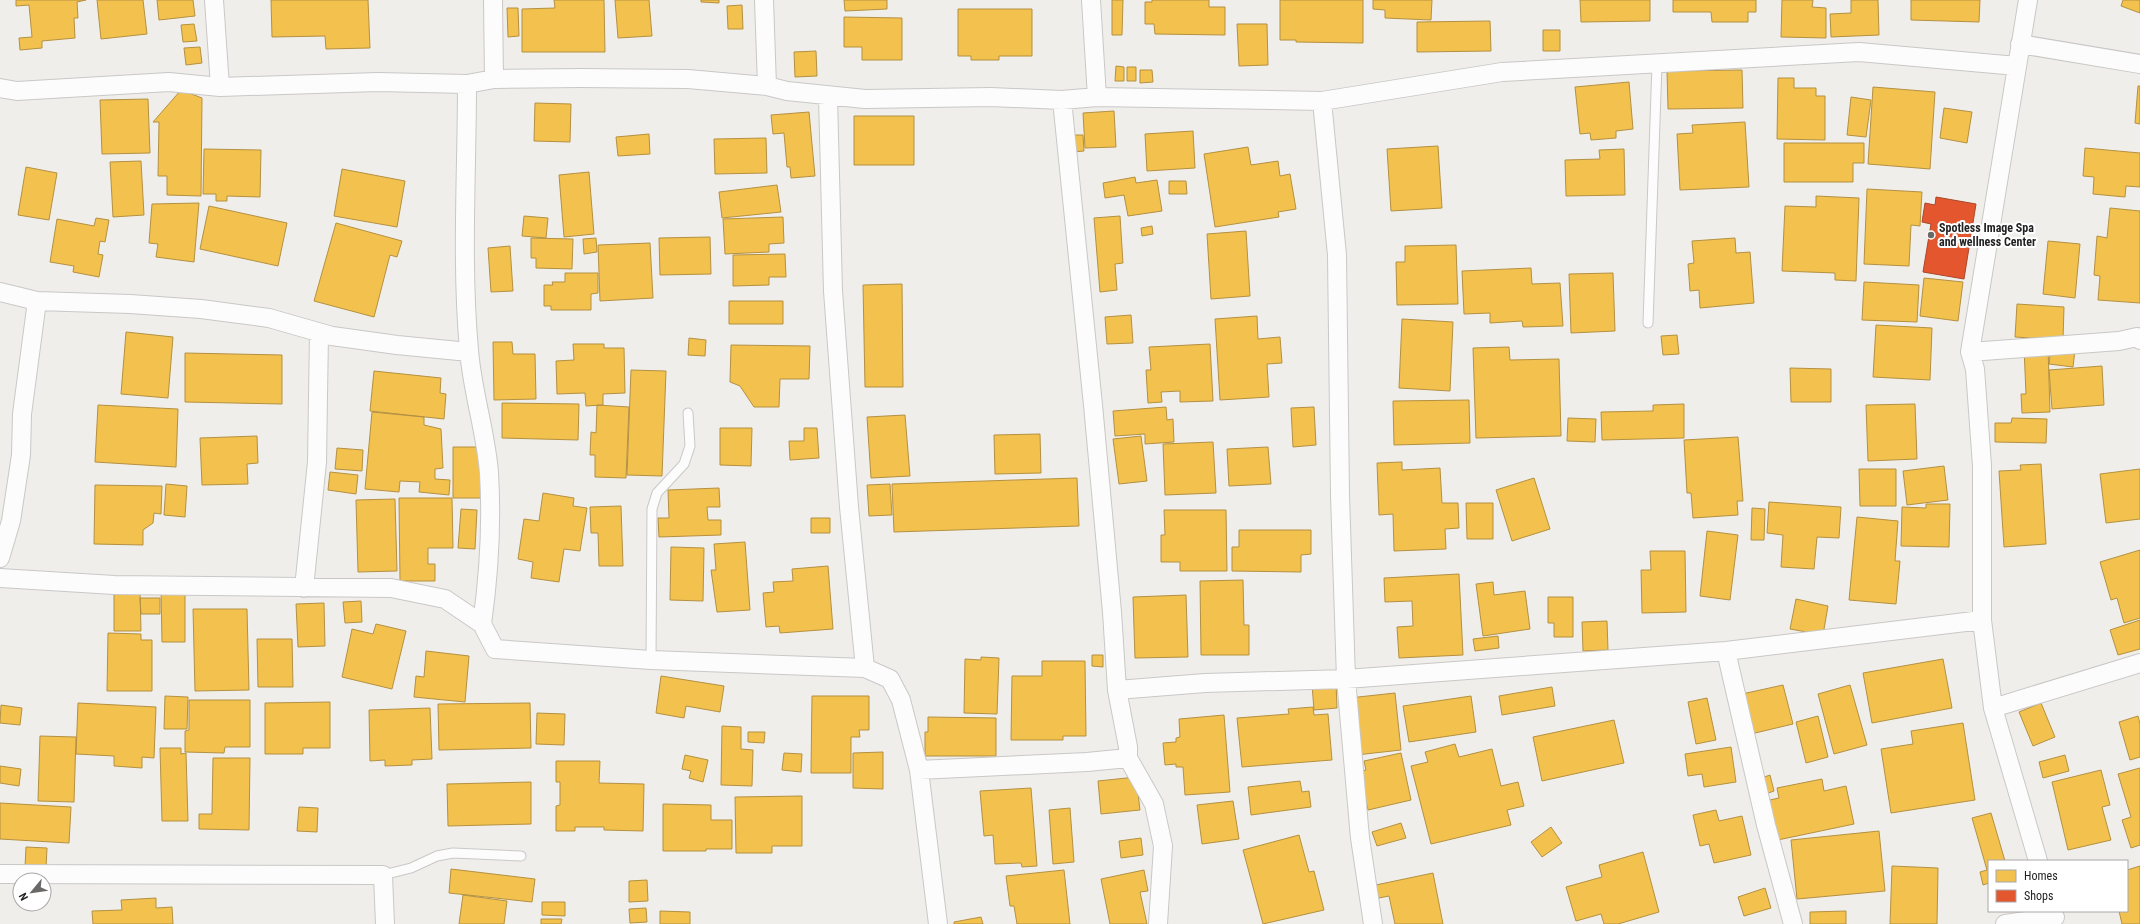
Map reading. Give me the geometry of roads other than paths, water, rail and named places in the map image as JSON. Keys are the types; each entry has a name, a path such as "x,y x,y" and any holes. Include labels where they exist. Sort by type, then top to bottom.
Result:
{"street":[{"path":"214,0 220,87"},
{"path":"493,0 494,79"},
{"path":"764,0 766,86"},
{"path":"1091,0 1097,97"},
{"path":"2028,0 1970,352 1975,368 1982,466 1982,620 1993,708 2038,860"},
{"path":"2020,44 2140,64"},
{"path":"0,88 17,91 169,82 220,87 378,82 468,84 494,79 581,78 688,80 766,86 787,91 828,97 865,99 991,97 1062,100 1097,97 1322,100 1502,72 1859,52 2017,66"},
{"path":"468,84 466,238 469,352 489,472 489,578 482,624"},
{"path":"828,97 833,291 849,507 865,668"},
{"path":"1062,100 1093,405 1112,612 1117,690 1128,747 1128,758 1154,804 1163,846 1158,924"},
{"path":"1322,100 1337,254 1340,495 1346,679 1360,838 1373,924"},
{"path":"0,292 37,301 130,304 201,309 269,318 319,333 397,345 469,352"},
{"path":"0,558 11,521 21,455 22,414 37,301"},
{"path":"304,588 317,462 319,333"},
{"path":"1970,352 2119,341 2137,337 2140,340"},
{"path":"0,578 114,584 304,588 391,588 445,599 482,624 495,649 651,660 865,668 890,679 901,700 919,770 938,924"},
{"path":"1117,690 1205,683 1346,679 1726,651 1982,620"},
{"path":"1726,651 1766,825 1793,924"},
{"path":"1993,708 2140,663"},
{"path":"919,770 1087,762 1128,758"},
{"path":"0,874 383,875 385,924"},
{"path":"2005,924 2055,917"}],"lane":[{"path":"1648,322 1657,64"},
{"path":"651,660 652,509 657,493 684,464 690,446 688,413"},
{"path":"383,875 411,868 437,856 453,853 521,856"}],"place":[{"name":"Spotless Image Spa and wellness Center","path":"1931,235"}]}
